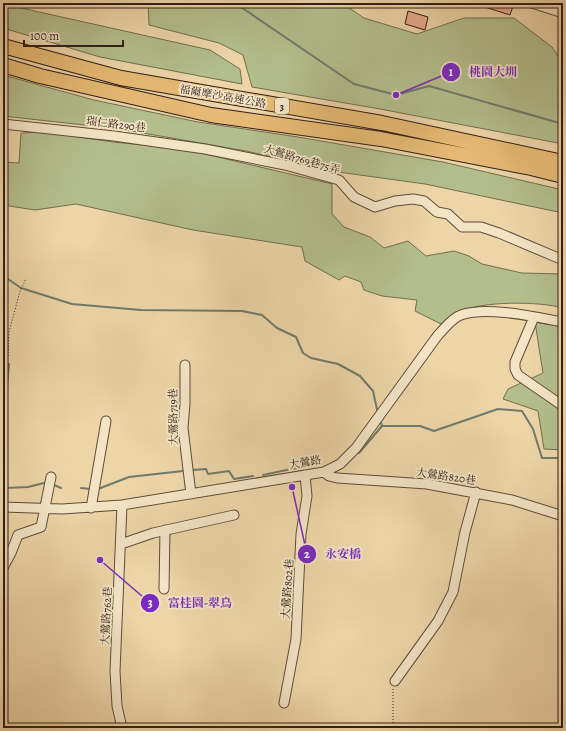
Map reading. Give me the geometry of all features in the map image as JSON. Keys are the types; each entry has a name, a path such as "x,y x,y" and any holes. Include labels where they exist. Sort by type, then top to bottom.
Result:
{"highway":[{"name":"福爾摩沙高速公路","path":"3,46 121,78 382,123 563,162"},
{"name":"福爾摩沙高速公路","path":"3,65 40,76 212,115 381,140 532,168 563,176"}],"street":[{"path":"532,3 563,13"},
{"name":"瑞仁路290巷","path":"3,124 114,136 226,153"},
{"name":"大鶯路769巷75弄","path":"226,153 285,165 339,180 354,197 375,207 395,201 413,199 424,201 437,212 448,214 462,227 480,227 493,231 563,260"},
{"name":"大鶯路","path":"3,506 91,508 122,505 253,482 324,472 333,468 346,458 385,409 438,335 448,324 460,315 479,311 563,322"},
{"path":"534,317 515,362 515,369 518,375 563,406"},
{"name":"大鶯路719巷","path":"184,365 185,404 183,428 191,494"},
{"path":"91,508 106,421"},
{"name":"大鶯路820巷","path":"324,472 329,476 337,478 427,484 476,492 512,500 563,516"},
{"name":"大鶯路802巷","path":"284,703 296,639 301,534 307,496 305,475"},
{"path":"3,568 18,535 41,527 51,477"},
{"path":"395,681 438,621 453,592 465,532 476,492"},
{"name":"大鶯路762巷","path":"122,505 115,671 117,706 122,728"},
{"path":"121,544 164,530 234,515"},
{"path":"164,530 164,589"}],"path":[{"path":"3,482 9,332 21,290 26,279"},
{"path":"393,728 393,690 395,681"}],"green space":[{"path":"148,3 342,3 364,18 417,34 464,18 514,18 552,47 563,63 563,144 380,109 252,87 243,55 219,43 149,25"},
{"path":"3,4 210,50 240,69 242,84 100,57 3,28"},
{"path":"3,75 94,100 198,122 298,137 443,162 563,190 563,213 425,184 331,171 246,151 120,129 3,116"},
{"path":"44,132 113,142 184,149 332,184 332,214 344,227 370,237 384,248 408,241 426,256 454,251 469,256 482,264 522,273 563,274 563,308 525,303 495,304 469,308 452,316 441,324 415,311 417,300 382,296 364,290 361,282 345,276 339,280 305,261 302,247 193,230 76,204 35,210 3,205 3,162 19,163 21,133"},
{"path":"535,322 563,327 563,450 544,449 538,411 503,399 508,389 543,373"}],"building":[{"path":"472,3 505,3 513,6 510,15"},
{"path":"408,11 428,17 425,30 405,24"}],"waterway":[{"path":"235,3 354,84 396,95 429,86 563,124"},
{"path":"3,272 8,279 21,288 72,304 141,310 242,311 262,315 277,328 296,337 303,353 311,358 338,364 360,376 373,391 378,414"},
{"path":"3,434 9,364"},
{"path":"380,420 382,426 420,426 434,431 498,409 522,411 533,429 542,458 563,458"},
{"path":"359,453 382,426"},
{"path":"263,475 296,468"},
{"path":"192,470 206,469 208,474 229,471 234,479 253,476"},
{"path":"98,489 129,477 183,471"},
{"path":"6,488 28,487 44,483"},
{"path":"54,485 61,488"},
{"path":"81,488 91,489"}],"place":[{"name":"桃園大圳","path":"396,95"},
{"name":"永安橋","path":"292,487"},
{"name":"富桂園-翠鳥","path":"100,560"}]}
